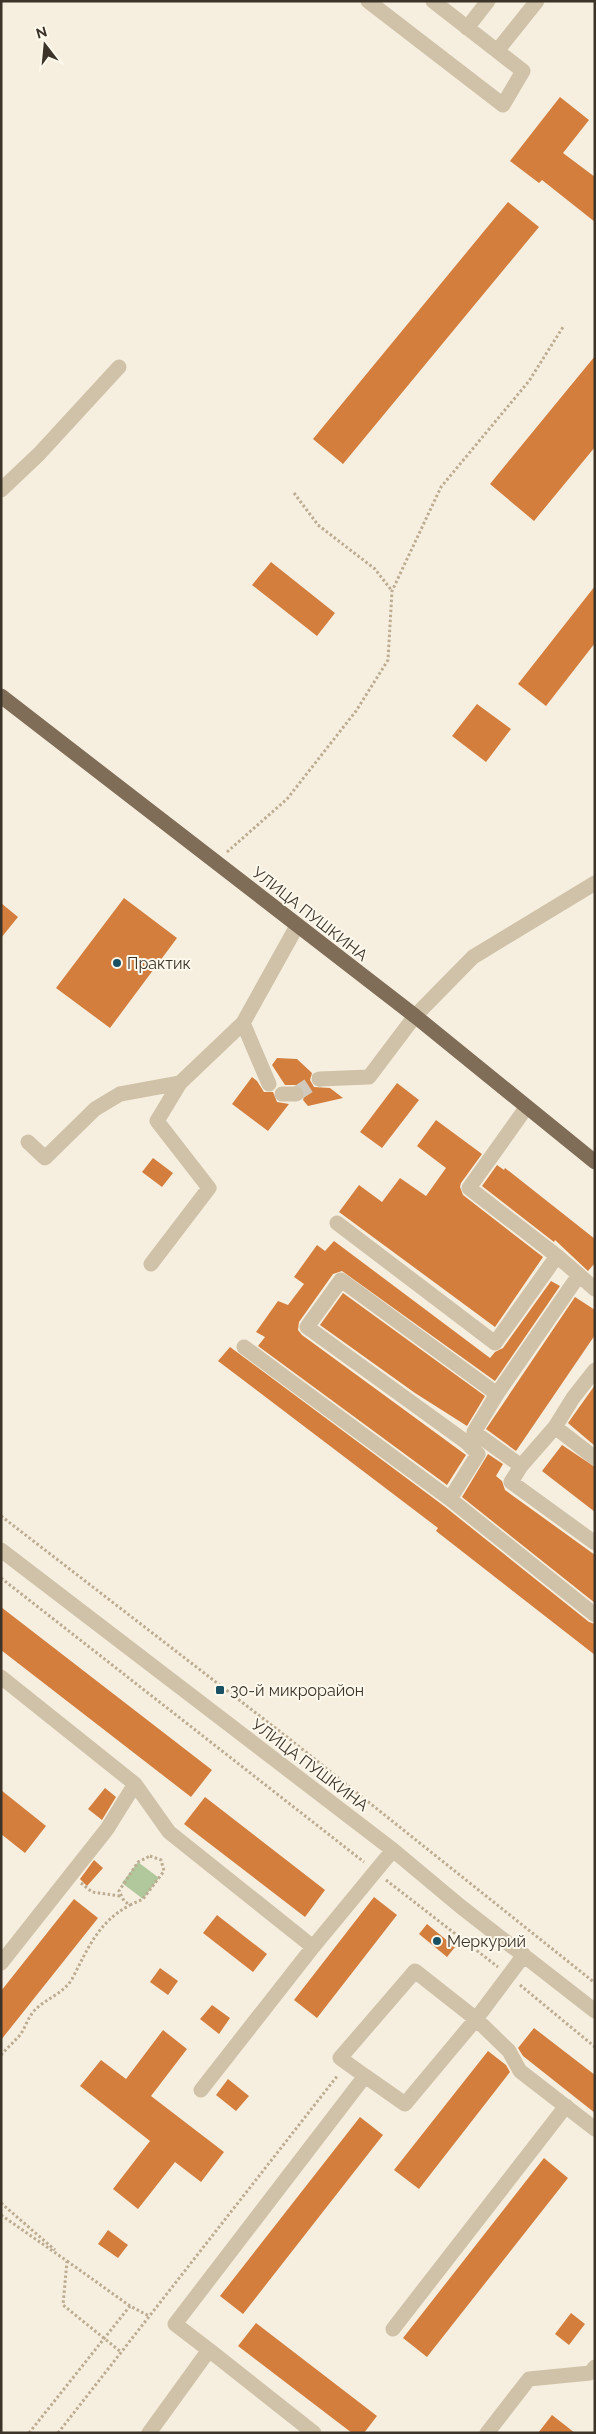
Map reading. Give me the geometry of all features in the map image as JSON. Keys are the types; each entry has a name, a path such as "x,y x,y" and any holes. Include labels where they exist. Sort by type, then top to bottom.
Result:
{"main road":[{"name":"УЛИЦА ПУШКИНА","path":"1,696 414,1016 595,1162"}],"street":[{"path":"368,1 503,105 523,71 433,1"},
{"path":"467,28 488,1"},
{"path":"497,51 537,1"},
{"path":"1,490 39,454 119,367"},
{"path":"319,1079 369,1077 414,1016 473,957 595,883"},
{"path":"151,1264 209,1188 157,1121 180,1083 243,1023 297,926"},
{"path":"243,1023 269,1084"},
{"path":"28,1142 45,1158 94,1109 120,1094 180,1083"},
{"path":"526,1108 469,1188 557,1256 595,1289"},
{"path":"337,1223 496,1343 557,1256"},
{"path":"470,1437 497,1394 579,1275"},
{"path":"497,1394 341,1280 307,1327 470,1437 521,1466"},
{"path":"244,1347 450,1499 595,1615"},
{"path":"592,1378 555,1427 521,1466 511,1482 595,1543"},
{"path":"555,1427 595,1458"},
{"path":"450,1499 478,1454 470,1437"},
{"name":"УЛИЦА ПУШКИНА","path":"1,1550 393,1850 460,1906 595,2011"},
{"path":"1,1677 135,1784 169,1832 313,1947"},
{"path":"1,1963 107,1829 135,1784"},
{"path":"201,2090 313,1947 393,1850"},
{"path":"524,1955 476,2019 405,2104 340,2058 415,1971 476,2019 509,2051 520,2071 595,2129"},
{"path":"314,2433 175,2324 366,2076"},
{"path":"393,2329 566,2106"},
{"path":"156,2429 209,2350"},
{"path":"487,2433 529,2379 590,2374 595,2367"}],"path":[{"path":"215,862 287,799 356,711 388,660 392,591 440,487 529,381 563,328"},
{"path":"294,493 318,525 375,569 392,591"},
{"path":"1,1516 287,1737 595,1983"},
{"path":"1,1578 429,1913 595,2047"},
{"path":"1,2055 19,2036 36,2008 60,1991 72,1979 83,1955 103,1924 116,1912 143,1899 164,1871 161,1860 150,1856 138,1862 122,1883 118,1892 120,1896"},
{"path":"69,1876 92,1892 120,1896 130,1904"},
{"path":"429,1913 436,1911"},
{"path":"460,1938 461,1931"},
{"path":"58,2433 341,2072 340,2058"},
{"path":"1,2203 67,2261"},
{"path":"1,2215 130,2306 149,2316"},
{"path":"67,2261 63,2306 121,2352"},
{"path":"29,2433 103,2337 130,2306"}],"green space":[{"path":"138,1862 159,1878 143,1899 122,1883"}],"building":[{"path":"560,97 589,120 563,153 595,177 595,222 542,180 539,183 510,161"},
{"path":"508,202 539,227 343,464 313,439"},
{"path":"595,356 595,447 534,521 490,484"},
{"path":"271,562 335,613 317,636 252,585"},
{"path":"595,586 595,643 546,706 518,684"},
{"path":"477,704 511,729 486,762 452,736"},
{"name":"Практик","path":"124,898 177,938 110,1028 56,988"},
{"path":"1,903 18,917 1,938"},
{"path":"277,1058 297,1059 312,1073 310,1080 314,1087 330,1088 343,1098 308,1106 303,1100 304,1089 296,1085 285,1085 272,1065"},
{"path":"252,1077 264,1092 273,1092 277,1102 289,1104 268,1131 232,1104"},
{"path":"397,1083 419,1100 382,1148 360,1132"},
{"path":"436,1120 482,1154 461,1183 460,1187 463,1195 543,1257 495,1327 339,1212 359,1185 382,1202 400,1178 426,1196 446,1168 417,1146"},
{"path":"153,1158 173,1173 162,1187 142,1172"},
{"path":"497,1165 504,1170 505,1168 595,1239 595,1263 588,1271 555,1240 554,1242 482,1186"},
{"path":"334,1241 490,1358 495,1352 503,1348 551,1281 560,1286 495,1381 342,1271 333,1274 299,1322 298,1330 302,1335 466,1455 447,1485 258,1346 265,1337 256,1332 278,1301 288,1305 304,1284 294,1277 317,1245 325,1251"},
{"path":"343,1293 485,1396 467,1426 415,1393 320,1325"},
{"path":"575,1297 595,1310 595,1335 516,1451 486,1429"},
{"path":"230,1347 444,1506 589,1622 595,1624 595,1655 436,1531 438,1528 218,1361"},
{"path":"595,1385 595,1446 568,1423"},
{"path":"562,1445 595,1467 595,1512 542,1471"},
{"path":"488,1454 503,1464 496,1476 502,1481 505,1490 595,1555 595,1603 462,1497"},
{"path":"1,1607 212,1770 191,1797 1,1650"},
{"path":"105,1788 116,1797 102,1820 88,1809"},
{"path":"1,1790 46,1826 25,1853 1,1834"},
{"path":"205,1797 325,1890 305,1917 184,1824"},
{"path":"94,1860 103,1868 87,1886 80,1879"},
{"path":"374,1897 397,1915 317,2018 294,2000"},
{"path":"74,1899 98,1918 1,2040 1,1991"},
{"path":"217,1915 267,1954 253,1972 203,1933"},
{"name":"Меркурий","path":"427,1924 455,1947 447,1957 419,1934"},
{"path":"160,1968 178,1981 168,1995 150,1982"},
{"path":"212,2005 230,2018 219,2034 200,2019"},
{"path":"534,2028 595,2075 595,2113 523,2056 518,2048"},
{"path":"163,2030 187,2049 151,2096 224,2152 201,2182 175,2162 138,2209 113,2189 150,2141 80,2086 101,2060 126,2079"},
{"path":"488,2051 506,2065 510,2072 419,2189 394,2170"},
{"path":"228,2079 249,2096 236,2111 216,2095"},
{"path":"360,2117 383,2135 243,2314 220,2296"},
{"path":"544,2158 568,2178 427,2357 403,2338"},
{"path":"108,2230 128,2245 118,2258 98,2244"},
{"path":"571,2313 585,2324 569,2345 555,2334"},
{"path":"256,2323 377,2416 364,2433 352,2433 238,2346"},
{"path":"552,2415 575,2433 538,2433"}],"tunnel":[{"path":"296,1094 319,1079"}],"place":[{"name":"Практик","path":"117,963"},
{"name":"30-й микрорайон","path":"220,1690"},
{"name":"Меркурий","path":"437,1941"}]}
